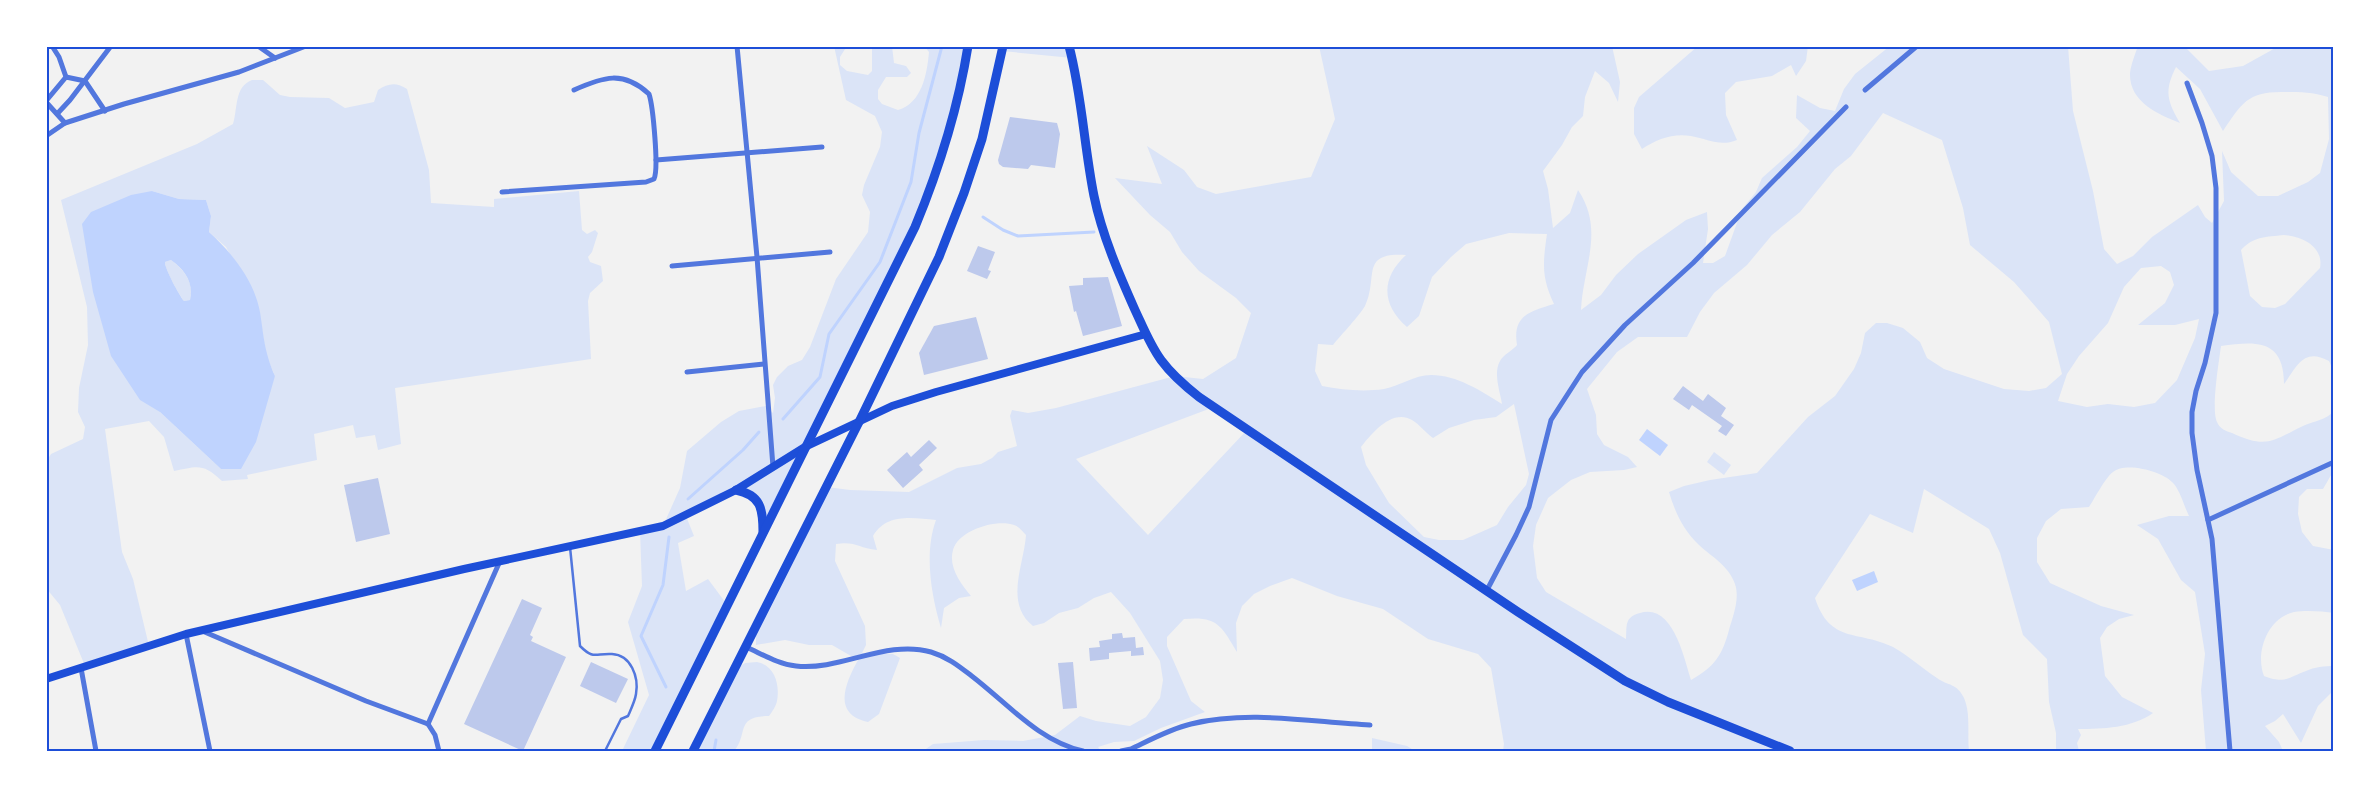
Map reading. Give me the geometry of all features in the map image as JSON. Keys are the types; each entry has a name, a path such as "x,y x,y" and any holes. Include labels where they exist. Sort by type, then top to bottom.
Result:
{"main road":[{"path":"655,751 915,227 932,185 958,98 968,46"},
{"path":"693,751 825,486 860,420 939,258 982,139 1003,46"},
{"path":"1070,46 1090,173 1100,219 1124,284 1146,334 1160,360 1175,376 1199,397 1625,681 1668,702 1790,751"},
{"path":"46,679 200,630 570,545 663,526 736,490 805,447 892,406 928,394 1146,334"},
{"path":"736,490 752,495 760,505 763,536"}],"street":[{"path":"52,46 59,57 66,77"},
{"path":"57,114 111,46"},
{"path":"258,46 275,58"},
{"path":"46,136 65,123 239,72 306,46"},
{"path":"737,46 757,257 773,467"},
{"path":"1865,90 1917,46"},
{"path":"66,77 85,81 104,111"},
{"path":"65,123 46,102 66,77"},
{"path":"502,192 651,181 656,176 649,94 640,86 628,80 613,77 574,90"},
{"path":"2187,83 2212,156 2217,205 2216,313 2192,412 2192,433 2196,470 2208,520 2215,572 2230,751"},
{"path":"1487,590 1516,535 1531,500 1538,477 1540,457 1551,420 1582,372 1625,325 1693,263 1846,107"},
{"path":"656,160 822,147"},
{"path":"672,266 830,252"},
{"path":"687,372 764,364"},
{"path":"2208,520 2334,462"},
{"path":"428,724 500,561"},
{"path":"200,630 335,688 428,724 435,735 439,751"},
{"path":"186,634 210,751"},
{"path":"746,646 782,663 796,666 828,663 888,650 912,649 931,652 959,666 1049,739 1069,748 1083,751"},
{"path":"81,668 96,751"},
{"path":"1121,751 1131,749 1191,724 1225,718 1370,725"}],"lane":[{"path":"570,545 580,646 594,656 618,656 630,662 633,668 636,695 628,716 621,719 605,751"}],"shaded area":[{"path":"834,46 847,46 840,57 840,65 847,71 868,75 872,71 872,46 892,46 894,63 906,66 911,73 907,77 886,77 878,90 878,99 882,104 898,110 913,101 922,87 929,52 924,46 969,46 932,185 763,536 760,505 736,490 686,516 694,536 678,543 686,591 708,579 728,606 655,751 622,751 649,695 628,622 642,586 640,531 663,526 680,488 687,451 721,422 739,411 766,406 773,413 775,398 773,385 777,377 788,366 802,360 810,347 836,279 868,232 870,212 862,195 864,185 880,147 882,132 875,116 846,100"},
{"path":"1003,46 1071,46 1072,58 1002,51"},
{"path":"1319,46 1612,46 1620,82 1618,102 1609,83 1595,71 1585,97 1583,116 1572,127 1562,145 1543,171 1548,189 1553,228 1570,213 1578,190 1586,205 1591,234 1581,310 1601,295 1616,275 1638,254 1686,220 1707,212 1708,229 1703,263 1713,263 1725,256 1742,209 1756,192 1762,178 1797,147 1810,131 1796,118 1797,95 1820,108 1835,111 1844,89 1855,74 1890,46 2068,46 2073,111 2093,191 2104,249 2117,264 2133,256 2152,237 2198,205 2205,217 2212,223 2224,201 2222,151 2231,172 2258,196 2278,196 2308,182 2320,173 2329,139 2328,97 2306,93 2273,92 2255,96 2241,106 2223,131 2200,89 2176,67 2170,83 2169,96 2172,108 2180,123 2154,111 2134,92 2131,83 2130,73 2138,46 2184,46 2209,71 2243,66 2279,46 2334,46 2334,372 2329,361 2320,357 2307,357 2297,365 2284,384 2283,369 2279,358 2266,346 2246,344 2221,346 2216,385 2215,416 2221,428 2244,438 2262,442 2276,439 2324,418 2334,411 2334,470 2323,489 2307,489 2299,497 2298,514 2302,532 2313,546 2334,550 2334,613 2303,611 2285,616 2270,629 2262,647 2261,657 2264,676 2277,680 2286,679 2316,668 2334,666 2334,690 2318,706 2301,743 2283,714 2265,726 2279,742 2283,751 2206,751 2201,690 2205,654 2195,592 2181,580 2158,539 2137,525 2169,516 2189,516 2179,491 2174,484 2154,472 2136,468 2119,469 2113,472 2103,483 2089,507 2061,509 2046,521 2037,538 2037,562 2050,583 2101,606 2134,615 2119,619 2107,627 2100,638 2105,676 2122,697 2153,713 2127,725 2078,729 2081,735 2077,743 2079,751 2056,751 2056,733 2049,702 2047,659 2023,635 2000,553 1989,529 1924,489 1913,533 1870,514 1815,598 1821,613 1837,629 1893,647 1941,681 1952,685 1958,690 1966,704 1969,751 1503,751 1504,744 1491,668 1478,654 1428,639 1383,609 1337,596 1292,578 1254,594 1242,606 1236,623 1237,652 1227,635 1217,624 1204,619 1184,619 1167,637 1167,646 1191,701 1205,712 1161,728 1134,741 1114,742 1098,747 1101,751 923,751 933,744 984,740 1023,741 1055,735 1080,716 1096,721 1130,726 1146,717 1160,698 1163,680 1160,661 1130,613 1111,592 1094,598 1078,608 1059,613 1044,623 1033,626 1024,617 1019,606 1018,583 1026,535 1018,527 1006,524 988,525 979,528 970,532 957,543 953,550 952,563 960,581 971,596 959,598 944,608 941,628 930,574 930,546 936,520 909,518 893,520 885,524 873,536 877,550 853,544 836,544 835,561 865,626 866,645 862,653 893,654 900,658 879,714 868,722 856,718 845,705 846,687 858,660 832,645 809,645 785,640 756,645 756,635 827,487 850,490 909,492 957,468 981,464 998,452 1017,446 1010,416 1012,410 1028,413 1056,408 1175,376 1203,379 1236,358 1251,313 1236,298 1199,271 1182,252 1170,232 1150,215 1115,178 1162,184 1147,146 1184,170 1197,187 1216,194 1311,177 1335,119","holes":["1883,113 1942,140 1963,208 1970,245 2014,282 2049,322 2062,374 2046,388 2029,391 2004,389 1944,369 1927,358 1920,342 1903,328 1887,323 1876,323 1865,333 1861,353 1854,369 1835,396 1808,417 1757,473 1710,480 1684,486 1669,492 1684,527 1693,539 1729,572 1735,584 1737,596 1734,613 1720,654 1712,665 1691,680 1675,634 1661,616 1651,612 1640,613 1631,617 1627,623 1626,639 1546,592 1537,578 1533,546 1536,525 1548,498 1571,480 1590,472 1624,470 1637,467 1628,457 1604,445 1597,434 1596,415 1587,389 1617,352 1638,337 1687,337 1700,312 1714,293 1747,265 1772,235 1800,212 1835,169 1851,156","1509,233 1547,234 1544,269 1547,286 1554,304 1531,312 1520,321 1517,327 1517,345 1503,357 1498,366 1497,376 1502,404 1468,385 1441,376 1425,375 1390,388 1376,390 1337,389 1322,386 1315,371 1318,344 1333,345 1363,310 1369,295 1373,268 1376,262 1391,255 1406,255 1392,273 1387,291 1392,309 1407,327 1419,316 1432,277 1466,244","2284,235 2297,237 2315,248 2320,260 2320,268 2285,304 2275,308 2262,307 2250,296 2241,250 2251,242 2266,237","2161,266 2170,272 2174,285 2165,303 2138,325 2175,325 2199,319 2195,338 2177,380 2155,403 2134,407 2108,404 2087,407 2058,401 2067,374 2079,356 2108,323 2124,287 2141,268","1514,404 1529,474 1526,485 1508,507 1497,525 1463,540 1439,540 1424,537 1389,503 1366,465 1361,447 1383,424 1397,417 1412,420 1433,438 1449,428 1474,420 1496,417","1214,407 1247,430 1148,535 1076,459"]},
{"path":"1698,46 1808,46 1806,61 1796,76 1791,65 1772,76 1736,82 1725,93 1726,115 1737,140 1719,143 1691,136 1678,135 1653,142 1642,149 1634,134 1634,108 1639,97"},
{"path":"252,80 263,80 280,95 329,98 345,108 374,102 378,90 385,86 396,84 407,89 429,170 431,203 494,207 494,199 579,191 582,230 587,234 595,230 598,233 592,252 588,257 590,262 601,266 603,281 590,293 588,301 591,359 395,388 401,444 378,450 375,435 356,438 353,425 314,434 317,460 247,475 248,479 222,481 210,471 200,467 174,471 164,437 149,421 105,429 122,552 133,579 149,646 85,666 60,605 46,588 46,462 51,454 83,439 85,427 78,412 79,388 88,345 87,307 61,200 197,144 233,124 239,93 246,83","holes":["152,191 179,199 206,200 211,216 209,232 226,247 259,310 266,355 275,376 221,469 160,412"]},
{"path":"171,260 187,278 191,288 190,300 184,301 169,275 165,262"},
{"path":"1714,452 1731,465 1724,475 1707,462"},
{"path":"757,662 772,671 777,682 777,701 769,716 751,719 746,723 734,751 696,751 739,667 745,663"},
{"path":"1372,738 1407,746 1415,751 1372,751"}],"water":[{"path":"152,191 179,199 206,200 211,216 209,232 234,258 253,289 260,312 266,351 275,376 256,442 241,469 221,469 160,412 140,400 111,356 93,292 82,224 91,212 131,195","holes":["171,260 187,277 191,288 190,300 184,301 182,298 169,275 165,262"]},
{"path":"1647,429 1668,445 1660,456 1639,440"},
{"path":"1874,571 1878,582 1857,591 1852,580"}],"building":[{"path":"1010,117 1057,123 1060,134 1055,168 1031,165 1028,169 1003,167 999,164 998,160"},
{"path":"978,246 995,252 988,270 991,271 987,279 967,271"},
{"path":"1108,277 1122,326 1083,336 1076,311 1074,312 1069,286 1083,285 1083,278"},
{"path":"976,317 988,359 924,375 919,353 934,326"},
{"path":"1683,386 1703,401 1708,394 1726,408 1721,416 1734,425 1726,436 1718,431 1722,426 1692,405 1689,410 1673,399"},
{"path":"929,440 937,448 919,465 923,470 903,488 887,470 907,452 911,457"},
{"path":"378,478 390,534 356,542 344,485"},
{"path":"522,599 542,608 530,635 533,637 531,641 566,657 523,751 464,724"},
{"path":"1122,633 1123,638 1135,637 1136,648 1143,647 1144,655 1131,656 1131,651 1109,653 1109,659 1090,661 1089,648 1100,647 1099,641 1112,639 1112,634"},
{"path":"591,662 628,679 616,703 580,686"},
{"path":"1073,662 1077,708 1063,709 1058,663"}],"waterway":[{"path":"783,419 820,377 829,334 880,262 911,182 919,133 942,46"},
{"path":"983,217 1003,230 1018,236 1094,232"},
{"path":"688,499 743,450 759,432"},
{"path":"666,687 641,636 663,585 669,537"},
{"path":"714,751 716,740"}]}
